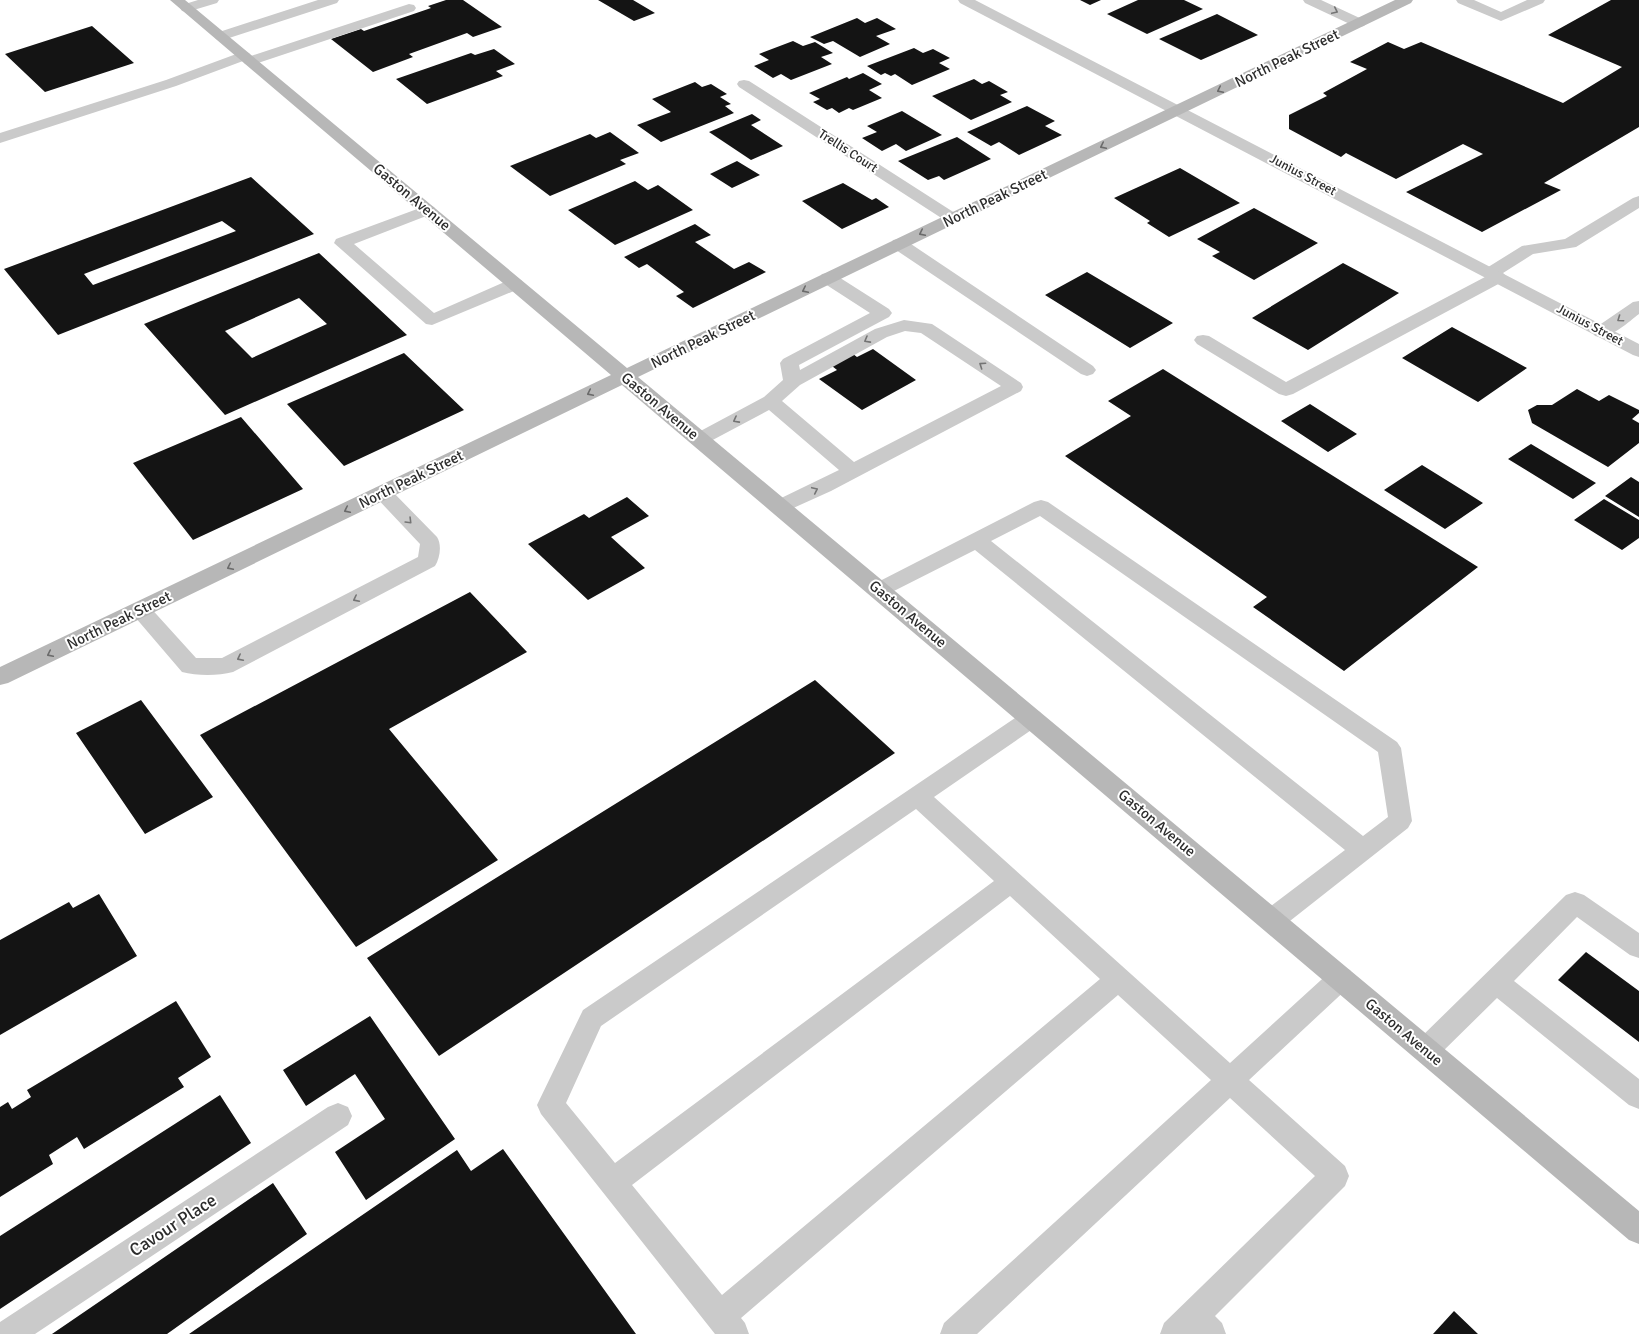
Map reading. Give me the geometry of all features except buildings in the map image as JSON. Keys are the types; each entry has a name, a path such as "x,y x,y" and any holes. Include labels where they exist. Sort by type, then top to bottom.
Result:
{"main road":[{"name":"North Peak Street","path":"0,677 1406,0"},
{"name":"Gaston Avenue","path":"182,4 1639,1230"}],"street":[{"path":"182,4 212,0"},
{"path":"221,36 332,0"},
{"name":"Junius Street","path":"965,0 1639,351"},
{"path":"1310,0 1359,23"},
{"path":"1463,0 1501,17 1538,0"},
{"path":"0,138 247,58 409,8"},
{"name":"Trellis Court","path":"744,84 952,218"},
{"path":"1203,340 1286,390 1495,275 1528,250 1570,243 1639,201"},
{"path":"428,210 342,243 432,320 515,284"},
{"path":"899,244 1087,370"},
{"path":"793,381 789,363 883,313 828,278"},
{"path":"1601,332 1639,306"},
{"path":"700,439 771,401 793,381 881,333 904,325 926,328 1014,387 824,486 780,507"},
{"path":"771,401 852,471"},
{"path":"140,610 190,666 225,666 428,561 430,542 382,493"},
{"path":"879,590 1040,507 1389,748 1400,821 1272,920"},
{"path":"976,540 1363,850"},
{"path":"1032,718 592,1018 551,1105 727,1325 1118,979"},
{"path":"917,796 1335,1176 1193,1328"},
{"path":"613,1182 1012,882"},
{"path":"1426,1050 1575,902 1639,948"},
{"path":"955,1334 1341,978"},
{"path":"1496,982 1639,1096"},
{"name":"Cavour Place","path":"8,1334 338,1116"}]}
